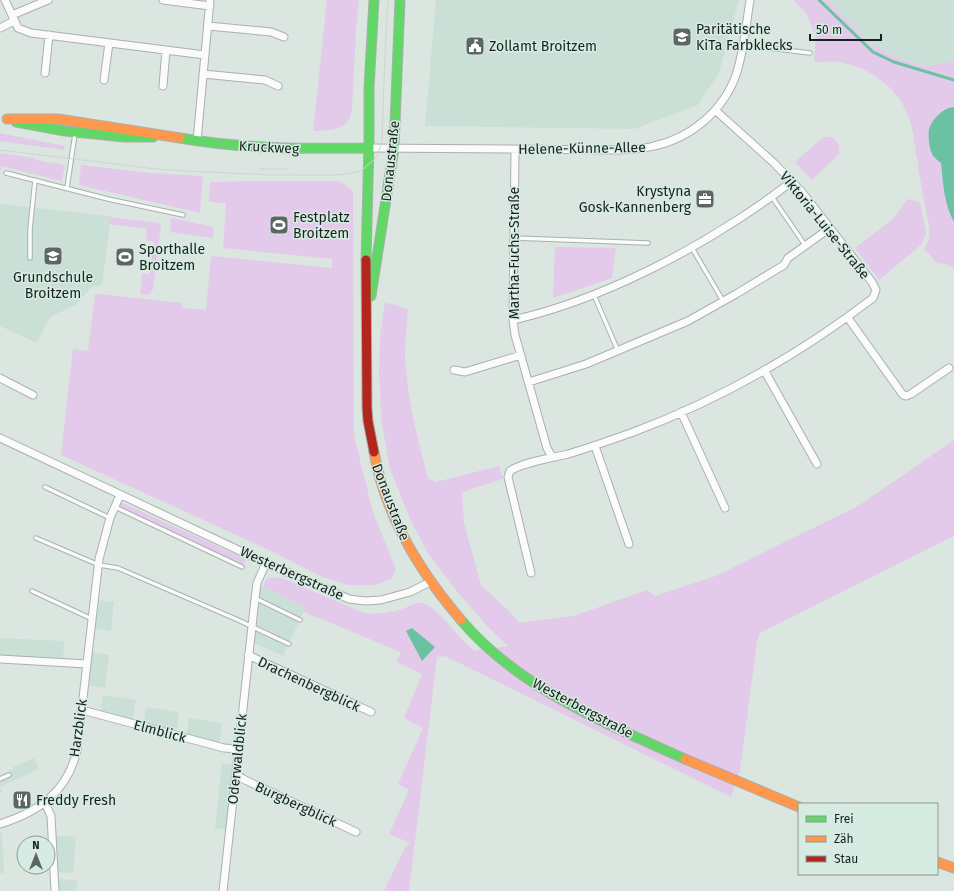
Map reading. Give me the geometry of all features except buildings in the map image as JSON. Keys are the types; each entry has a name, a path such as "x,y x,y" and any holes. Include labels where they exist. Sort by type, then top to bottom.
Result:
{"main road":[{"name":"Donaustraße","path":"374,0 369,81 369,148 366,244 366,396 368,420 374,456 393,517 414,558 430,582"},
{"name":"Donaustraße","path":"367,320 394,148 400,0"},
{"name":"Kruckweg","path":"3,118 58,119 197,141 251,147 317,149 369,148"},
{"name":"Kruckweg","path":"3,118 25,125 75,133 135,138 170,137"},
{"name":"Westerbergstraße","path":"430,582 474,634 521,674 546,690 607,723 671,753 727,778 798,807"},
{"path":"938,862 954,868"}],"street":[{"path":"5,0 18,28 31,33 205,55"},
{"path":"0,28 13,18 48,0"},
{"path":"163,0 210,3 197,141"},
{"name":"Helene-Künne-Allee","path":"369,148 621,150 654,147 674,140 692,130 708,118 730,88 736,76 750,0"},
{"path":"208,26 271,32 284,37"},
{"path":"45,73 49,36"},
{"path":"104,80 109,43"},
{"path":"163,86 166,50"},
{"path":"203,74 265,80 278,86"},
{"name":"Viktoria-Luise-Straße","path":"714,110 792,181 872,282 876,290 873,298 848,318"},
{"name":"Martha-Fuchs-Straße","path":"515,150 513,320 521,355 547,448 552,457"},
{"path":"513,320 543,312 594,294 640,274 692,248 717,233 772,197 792,181"},
{"path":"529,382 586,364 688,321 784,265 788,258 830,228"},
{"path":"531,573 508,474 512,469 595,446 658,423 724,392 764,370 848,318 903,395 906,396 911,394 949,368"},
{"path":"454,370 465,372 521,355"},
{"path":"764,370 817,464"},
{"path":"0,378 33,395"},
{"path":"681,412 725,508"},
{"name":"Westerbergstraße","path":"0,438 266,563 339,595 360,601 381,600 399,595 430,582"},
{"path":"595,446 629,544"},
{"name":"Harzblick","path":"0,824 25,815 45,803 60,787 73,764 77,750 99,565 110,518 120,495"},
{"name":"Oderwaldblick","path":"223,891 251,626 257,583 266,563"},
{"name":"Drachenbergblick","path":"248,655 371,712"},
{"path":"0,658 87,664"},
{"name":"Elmblick","path":"82,710 224,748 238,749"},
{"name":"Burgbergblick","path":"236,774 243,779 356,832"},
{"path":"45,803 51,816 55,891"}],"lane":[{"path":"743,44 810,53"},
{"path":"67,188 76,122"},
{"path":"6,173 108,199 183,215"},
{"path":"30,258 30,229 35,180"},
{"path":"772,197 806,246"},
{"path":"513,238 648,243"},
{"path":"692,248 723,301"},
{"path":"594,294 618,351"},
{"path":"45,487 110,518"},
{"path":"115,507 242,567"},
{"path":"36,538 99,565 118,568 289,644"},
{"path":"32,591 92,619"},
{"path":"255,598 300,620"},
{"path":"0,779 9,775"}],"shaded area":[{"path":"327,0 359,0 352,108 351,116 348,121 339,128 313,131"},
{"path":"436,0 739,0 719,73 698,105 634,129 425,126"},
{"path":"794,0 828,0 871,45 905,61 927,66 954,61 954,107 933,123 929,130 934,157 941,163 949,214 954,222 954,268 945,264 937,263 924,249 929,236 929,224 912,128 904,107 890,88 872,74 862,69 839,62 814,62 816,36 806,13"},
{"path":"828,0 954,0 954,61 927,66 905,61 871,45"},
{"path":"954,107 954,222 946,201 941,163 932,153 929,143 929,129 936,117 946,109"},
{"path":"0,133 65,146 64,150 0,141"},
{"path":"826,137 832,137 838,143 839,154 812,180 795,162 820,140"},
{"path":"0,153 35,158 35,160 65,165 62,181 1,166 0,176"},
{"path":"81,165 151,173 203,176 200,213 79,185"},
{"path":"339,181 353,191 354,436 373,512 396,570 391,579 375,585 348,585 320,576 269,550 61,455 73,349 88,351 95,295 98,294 182,303 182,308 206,310 211,256 332,268 332,259 223,248 226,203 209,202 210,182"},
{"path":"907,199 920,202 926,234 921,245 879,280 855,248 894,218"},
{"name":"Grundschule Broitzem","path":"0,204 111,216 102,285 92,287 75,305 50,317 37,343 0,326"},
{"path":"110,217 159,223 161,225 153,289 149,295 140,294 142,274 150,274 154,242 146,240 147,229 109,224"},
{"path":"171,218 214,227 213,238 170,232"},
{"path":"555,247 616,248 612,278 553,298"},
{"path":"385,302 408,309 405,355 406,371 416,432 428,478 436,482 499,466 503,479 462,492 464,523 481,585 510,612 519,623 574,616 647,590 655,596 716,576 858,506 954,440 954,536 760,633 757,642 740,770 731,797 445,656 437,657 409,891 384,891 405,848 410,843 389,834 409,790 398,784 423,728 404,718 422,674 396,662 401,652 304,612 306,607 263,587 266,579 277,577 282,578 364,613 386,613 402,609 416,603 423,603 438,614 475,651 508,646 489,628 459,594 428,553 411,521 390,469 382,424 379,375 380,338"},
{"path":"118,501 246,559 242,567 115,507"},
{"path":"257,584 306,607 283,656 250,641"},
{"path":"95,600 114,602 111,631 91,628"},
{"path":"412,628 435,647 422,661 406,631"},
{"path":"0,638 64,641 63,662 0,659"},
{"path":"88,652 109,655 105,688 84,685"},
{"path":"103,695 136,700 132,723 100,715"},
{"path":"146,707 179,712 176,735 143,726"},
{"path":"189,718 222,723 219,746 186,738"},
{"path":"34,758 39,769 0,787 0,775 13,769 13,767"},
{"path":"222,763 236,765 229,830 215,828"},
{"path":"0,833 2,833 4,873 0,873"},
{"path":"56,835 76,837 73,873 56,872"},
{"path":"54,878 77,881 76,891 55,891"}],"waterway":[{"path":"819,0 873,52 894,62 954,80"}],"tram line":[{"path":"0,150 156,169 186,171 273,175 338,175 358,172 375,159 382,143 388,0"},
{"path":"259,169 289,169"}],"traffic: fast":[{"path":"366,260 369,88 374,0"},
{"path":"371,296 394,148 400,0"},
{"path":"16,122 65,131 124,137 153,137"},
{"path":"180,138 203,142 250,146 369,148"},
{"path":"461,620 484,644 509,665 565,702 625,732 685,759"}],"traffic: slow":[{"path":"7,119 58,119 180,138"},
{"path":"374,452 386,498 406,542 446,602 461,620"},
{"path":"685,759 798,807"},
{"path":"938,862 954,868"}],"traffic: jam":[{"path":"366,260 367,408 374,452"}],"place":[{"name":"Paritätische KiTa Farbklecks","path":"682,37"},
{"name":"Zollamt Broitzem","path":"475,46"},
{"name":"Krystyna Gosk-Kannenberg","path":"705,199"},
{"name":"Festplatz Broitzem","path":"279,225"},
{"name":"Grundschule Broitzem","path":"53,256"},
{"name":"Sporthalle Broitzem","path":"125,257"},
{"name":"Freddy Fresh","path":"22,800"}]}
